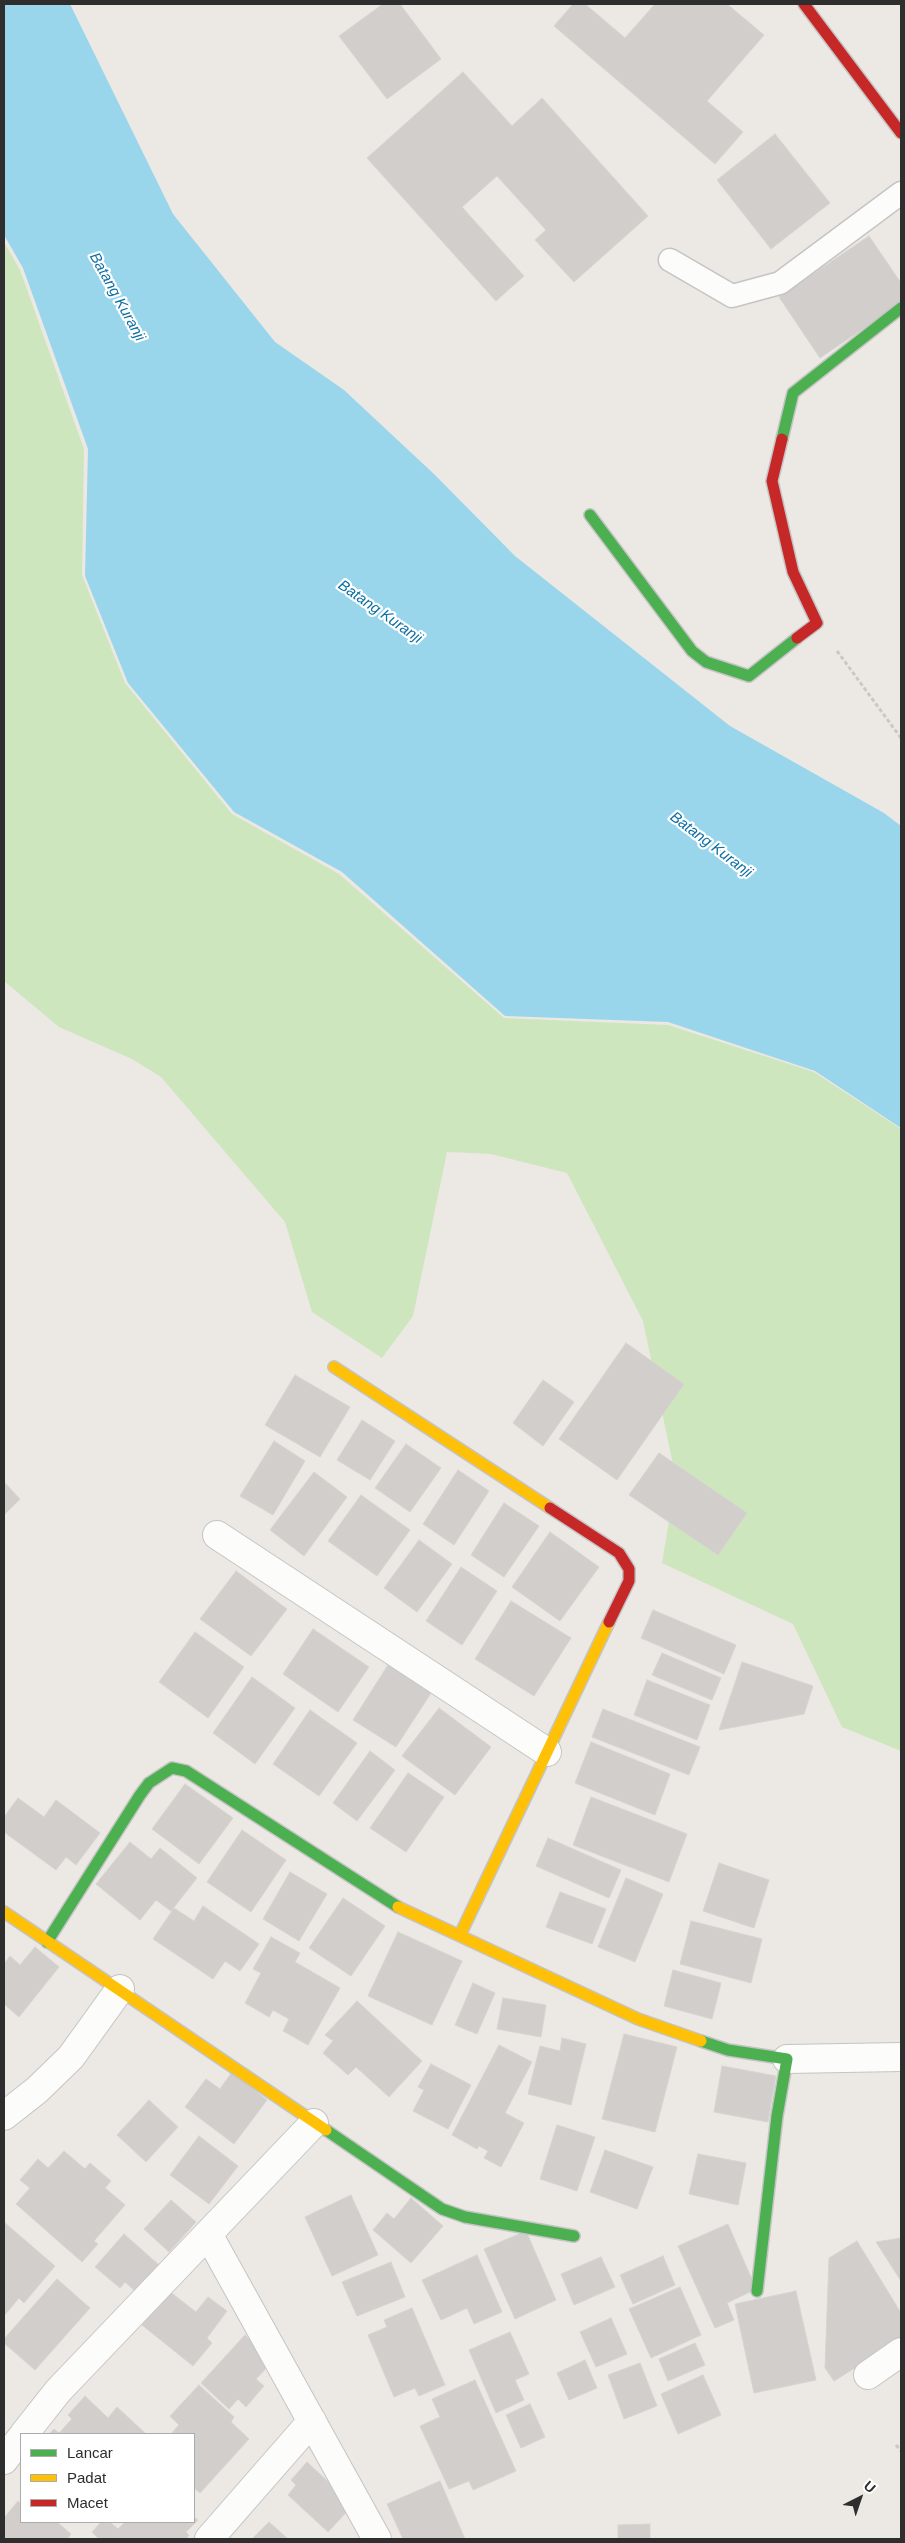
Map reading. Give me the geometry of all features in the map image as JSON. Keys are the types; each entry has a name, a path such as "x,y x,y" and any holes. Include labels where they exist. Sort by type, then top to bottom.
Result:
{"street":[{"path":"804,4 901,133"},
{"path":"590,516 692,651 706,662 749,676 818,623 793,572 772,481 793,393 901,308"},
{"path":"334,1367 619,1553 629,1569 629,1581 460,1935"},
{"path":"217,1535 547,1752"},
{"path":"47,1942 140,1795 149,1783 172,1768 186,1771 402,1910 460,1935 638,2019 728,2050 787,2059 901,2058"},
{"path":"4,1912 442,2209 465,2217 574,2236"},
{"path":"4,2116 37,2090 71,2057 120,1989"},
{"path":"757,2291 777,2116 787,2059"},
{"path":"25,2433 58,2392 314,2123"},
{"path":"208,2234 377,2539"},
{"path":"868,2375 901,2352"},
{"path":"209,2539 312,2421"},
{"path":"4,2460 20,2439"}],"lane":[{"path":"670,260 732,296 780,282 901,193"}],"path":[{"path":"818,623 901,738"},
{"path":"896,2445 901,2451"}],"green space":[{"path":"4,242 20,270 84,449 82,575 125,683 232,814 339,874 504,1018 668,1025 814,1072 901,1129 901,1751 842,1727 793,1624 662,1563 676,1479 643,1321 567,1173 491,1154 447,1152 413,1316 382,1358 312,1312 285,1222 161,1077 132,1059 59,1027 4,981"}],"water":[{"name":"Batang Kuranji","path":"4,4 70,4 173,214 275,342 344,390 435,475 515,556 730,726 884,813 901,826 901,1128 815,1071 668,1022 505,1016 342,872 234,812 128,683 85,576 88,449 23,268 4,235"}],"building":[{"path":"383,4 400,4 441,59 387,99 339,36"},
{"path":"573,4 585,4 625,38 655,4 727,4 764,35 707,101 743,132 715,164 554,26"},
{"path":"463,72 512,126 542,98 648,216 574,282 535,240 546,230 497,176 462,207 524,276 496,301 367,158"},
{"path":"775,134 830,203 771,249 717,180"},
{"path":"869,236 901,283 901,303 820,358 779,297"},
{"path":"626,1343 684,1384 617,1480 559,1439"},
{"path":"295,1375 350,1407 320,1457 265,1425"},
{"path":"543,1380 574,1402 543,1446 513,1423"},
{"path":"362,1420 395,1441 370,1480 337,1460"},
{"path":"274,1441 305,1461 273,1515 240,1496"},
{"path":"406,1444 441,1468 410,1512 375,1488"},
{"path":"659,1453 747,1513 718,1555 629,1495"},
{"path":"458,1470 489,1491 454,1545 423,1524"},
{"path":"314,1472 347,1497 304,1556 270,1530"},
{"path":"4,1482 20,1499 4,1515"},
{"path":"361,1495 410,1530 377,1576 328,1541"},
{"path":"504,1503 539,1526 504,1577 471,1555"},
{"path":"550,1532 599,1567 560,1621 512,1587"},
{"path":"419,1540 452,1564 417,1612 384,1588"},
{"path":"461,1567 497,1591 462,1645 426,1621"},
{"path":"236,1571 287,1609 251,1656 200,1619"},
{"path":"511,1601 571,1638 534,1696 475,1659"},
{"path":"653,1610 736,1645 724,1674 641,1638"},
{"path":"313,1629 369,1667 338,1712 283,1674"},
{"path":"195,1632 244,1667 208,1718 159,1682"},
{"path":"662,1653 721,1678 712,1700 652,1675"},
{"path":"742,1662 813,1686 804,1714 719,1730"},
{"path":"388,1665 431,1693 396,1747 353,1720"},
{"path":"252,1677 295,1708 255,1764 213,1733"},
{"path":"647,1680 710,1705 697,1740 634,1715"},
{"path":"439,1708 491,1747 455,1795 402,1756"},
{"path":"603,1709 700,1747 689,1775 592,1737"},
{"path":"310,1710 357,1743 319,1796 273,1764"},
{"path":"591,1742 670,1774 655,1815 575,1783"},
{"path":"370,1751 395,1770 357,1821 333,1803"},
{"path":"408,1773 444,1797 406,1852 370,1828"},
{"path":"185,1784 233,1818 199,1864 152,1829"},
{"path":"591,1797 687,1834 669,1882 573,1845"},
{"path":"18,1798 44,1817 56,1800 100,1833 76,1865 66,1857 56,1870 4,1832 4,1817"},
{"path":"242,1830 286,1860 251,1912 207,1882"},
{"path":"548,1838 621,1870 609,1898 536,1866"},
{"path":"130,1842 151,1859 160,1848 197,1878 171,1911 156,1900 140,1920 96,1884"},
{"path":"719,1863 769,1880 754,1928 703,1911"},
{"path":"290,1872 327,1894 299,1941 263,1919"},
{"path":"626,1878 663,1894 635,1962 598,1947"},
{"path":"560,1892 606,1909 592,1944 546,1927"},
{"path":"343,1898 385,1926 351,1976 309,1948"},
{"path":"203,1906 259,1944 240,1971 225,1961 213,1979 153,1939 174,1908 194,1921"},
{"path":"691,1921 762,1939 751,1983 680,1964"},
{"path":"398,1932 462,1961 432,2025 368,1996"},
{"path":"271,1937 300,1953 295,1962 340,1988 308,2045 283,2031 289,2019 273,2010 269,2017 245,2003 261,1973 253,1969"},
{"path":"35,1947 59,1967 19,2017 4,2004 4,1964 10,1956 20,1965"},
{"path":"673,1970 721,1983 712,2019 664,2006"},
{"path":"473,1983 495,1993 477,2034 455,2025"},
{"path":"503,1998 546,2005 541,2037 497,2029"},
{"path":"357,2001 422,2061 389,2097 356,2067 348,2075 323,2053 333,2041 325,2035"},
{"path":"624,2034 677,2047 655,2132 602,2119"},
{"path":"562,2038 586,2044 571,2105 528,2094 540,2046 560,2051"},
{"path":"499,2045 532,2062 505,2113 524,2123 501,2167 484,2158 488,2151 479,2146 477,2149 452,2135"},
{"path":"431,2064 471,2085 448,2129 413,2111 424,2090 418,2087"},
{"path":"722,2066 776,2076 768,2122 714,2112"},
{"path":"232,2072 267,2100 234,2144 185,2107 206,2079 220,2089"},
{"path":"149,2100 178,2127 146,2162 117,2135"},
{"path":"557,2125 595,2137 577,2191 540,2179"},
{"path":"199,2136 238,2166 209,2204 170,2175"},
{"path":"605,2150 653,2167 637,2209 590,2192"},
{"path":"64,2151 85,2169 90,2163 111,2181 105,2188 125,2205 94,2241 98,2244 82,2262 16,2204 30,2188 20,2180 38,2159 48,2168"},
{"path":"698,2154 746,2163 738,2205 689,2194"},
{"path":"351,2195 378,2255 332,2276 305,2217"},
{"path":"411,2198 443,2226 411,2263 373,2230 387,2213 394,2219"},
{"path":"171,2200 196,2222 169,2252 144,2229"},
{"path":"5,2223 55,2266 24,2303 19,2298 4,2316"},
{"path":"728,2224 756,2289 727,2303 734,2320 715,2328 678,2246"},
{"path":"526,2231 556,2300 515,2319 484,2249"},
{"path":"124,2234 159,2265 136,2292 125,2282 120,2288 95,2267"},
{"path":"901,2238 901,2281 876,2242"},
{"path":"857,2241 901,2313 901,2339 834,2381 825,2368 829,2258"},
{"path":"477,2255 502,2312 474,2324 467,2308 441,2320 422,2280"},
{"path":"663,2256 675,2285 633,2304 620,2275"},
{"path":"601,2257 615,2287 574,2305 561,2274"},
{"path":"391,2262 405,2297 357,2316 342,2282"},
{"path":"57,2279 90,2308 35,2370 4,2343 4,2339"},
{"path":"680,2287 701,2335 651,2358 629,2309"},
{"path":"169,2291 196,2312 208,2297 227,2311 207,2338 212,2343 193,2366 142,2325"},
{"path":"796,2291 816,2380 754,2393 735,2304"},
{"path":"412,2308 445,2385 419,2396 415,2388 394,2397 368,2335 387,2327 384,2320"},
{"path":"611,2318 627,2354 596,2367 580,2332"},
{"path":"510,2332 529,2374 515,2380 524,2400 496,2413 469,2350"},
{"path":"245,2335 273,2361 256,2379 264,2386 246,2407 238,2399 229,2409 201,2383"},
{"path":"695,2343 705,2365 668,2381 659,2359"},
{"path":"585,2360 597,2388 569,2400 557,2373"},
{"path":"640,2363 657,2406 624,2419 608,2375"},
{"path":"703,2375 721,2415 678,2434 661,2394"},
{"path":"475,2380 516,2471 473,2490 469,2481 449,2489 420,2426 440,2417 432,2399"},
{"path":"199,2385 234,2417 231,2422 249,2439 200,2493 195,2489 195,2433 172,2433 179,2425 170,2416"},
{"path":"85,2396 108,2418 117,2407 145,2433 59,2433 72,2419 68,2415"},
{"path":"530,2404 545,2437 521,2448 506,2415"},
{"path":"54,2429 59,2433 50,2433"},
{"path":"307,2462 353,2505 328,2532 288,2495 296,2485 291,2480"},
{"path":"440,2481 465,2539 403,2539 387,2504"},
{"path":"18,2501 20,2503 20,2523 58,2523 71,2534 67,2539 4,2539 4,2518"},
{"path":"269,2522 288,2539 252,2539"},
{"path":"100,2523 111,2523 118,2529 124,2523 195,2523 186,2532 189,2535 186,2539 99,2539 92,2532"},
{"path":"650,2524 650,2539 618,2539 618,2525"}],"traffic: fast":[{"path":"782,439 793,393 901,308"},
{"path":"590,515 692,651 706,662 749,676 797,638"},
{"path":"47,1942 140,1795 149,1783 172,1768 186,1771 398,1907"},
{"path":"701,2041 728,2050 787,2059 777,2116 757,2291"},
{"path":"326,2130 442,2209 465,2217 574,2236"}],"traffic: slow":[{"path":"334,1367 550,1508"},
{"path":"460,1935 609,1622"},
{"path":"398,1907 638,2019 701,2041"},
{"path":"4,1912 326,2130"}],"traffic: jam":[{"path":"804,4 901,133"},
{"path":"782,439 772,481 793,572 817,623 797,638"},
{"path":"550,1508 619,1553 629,1569 629,1581 609,1622"}]}
